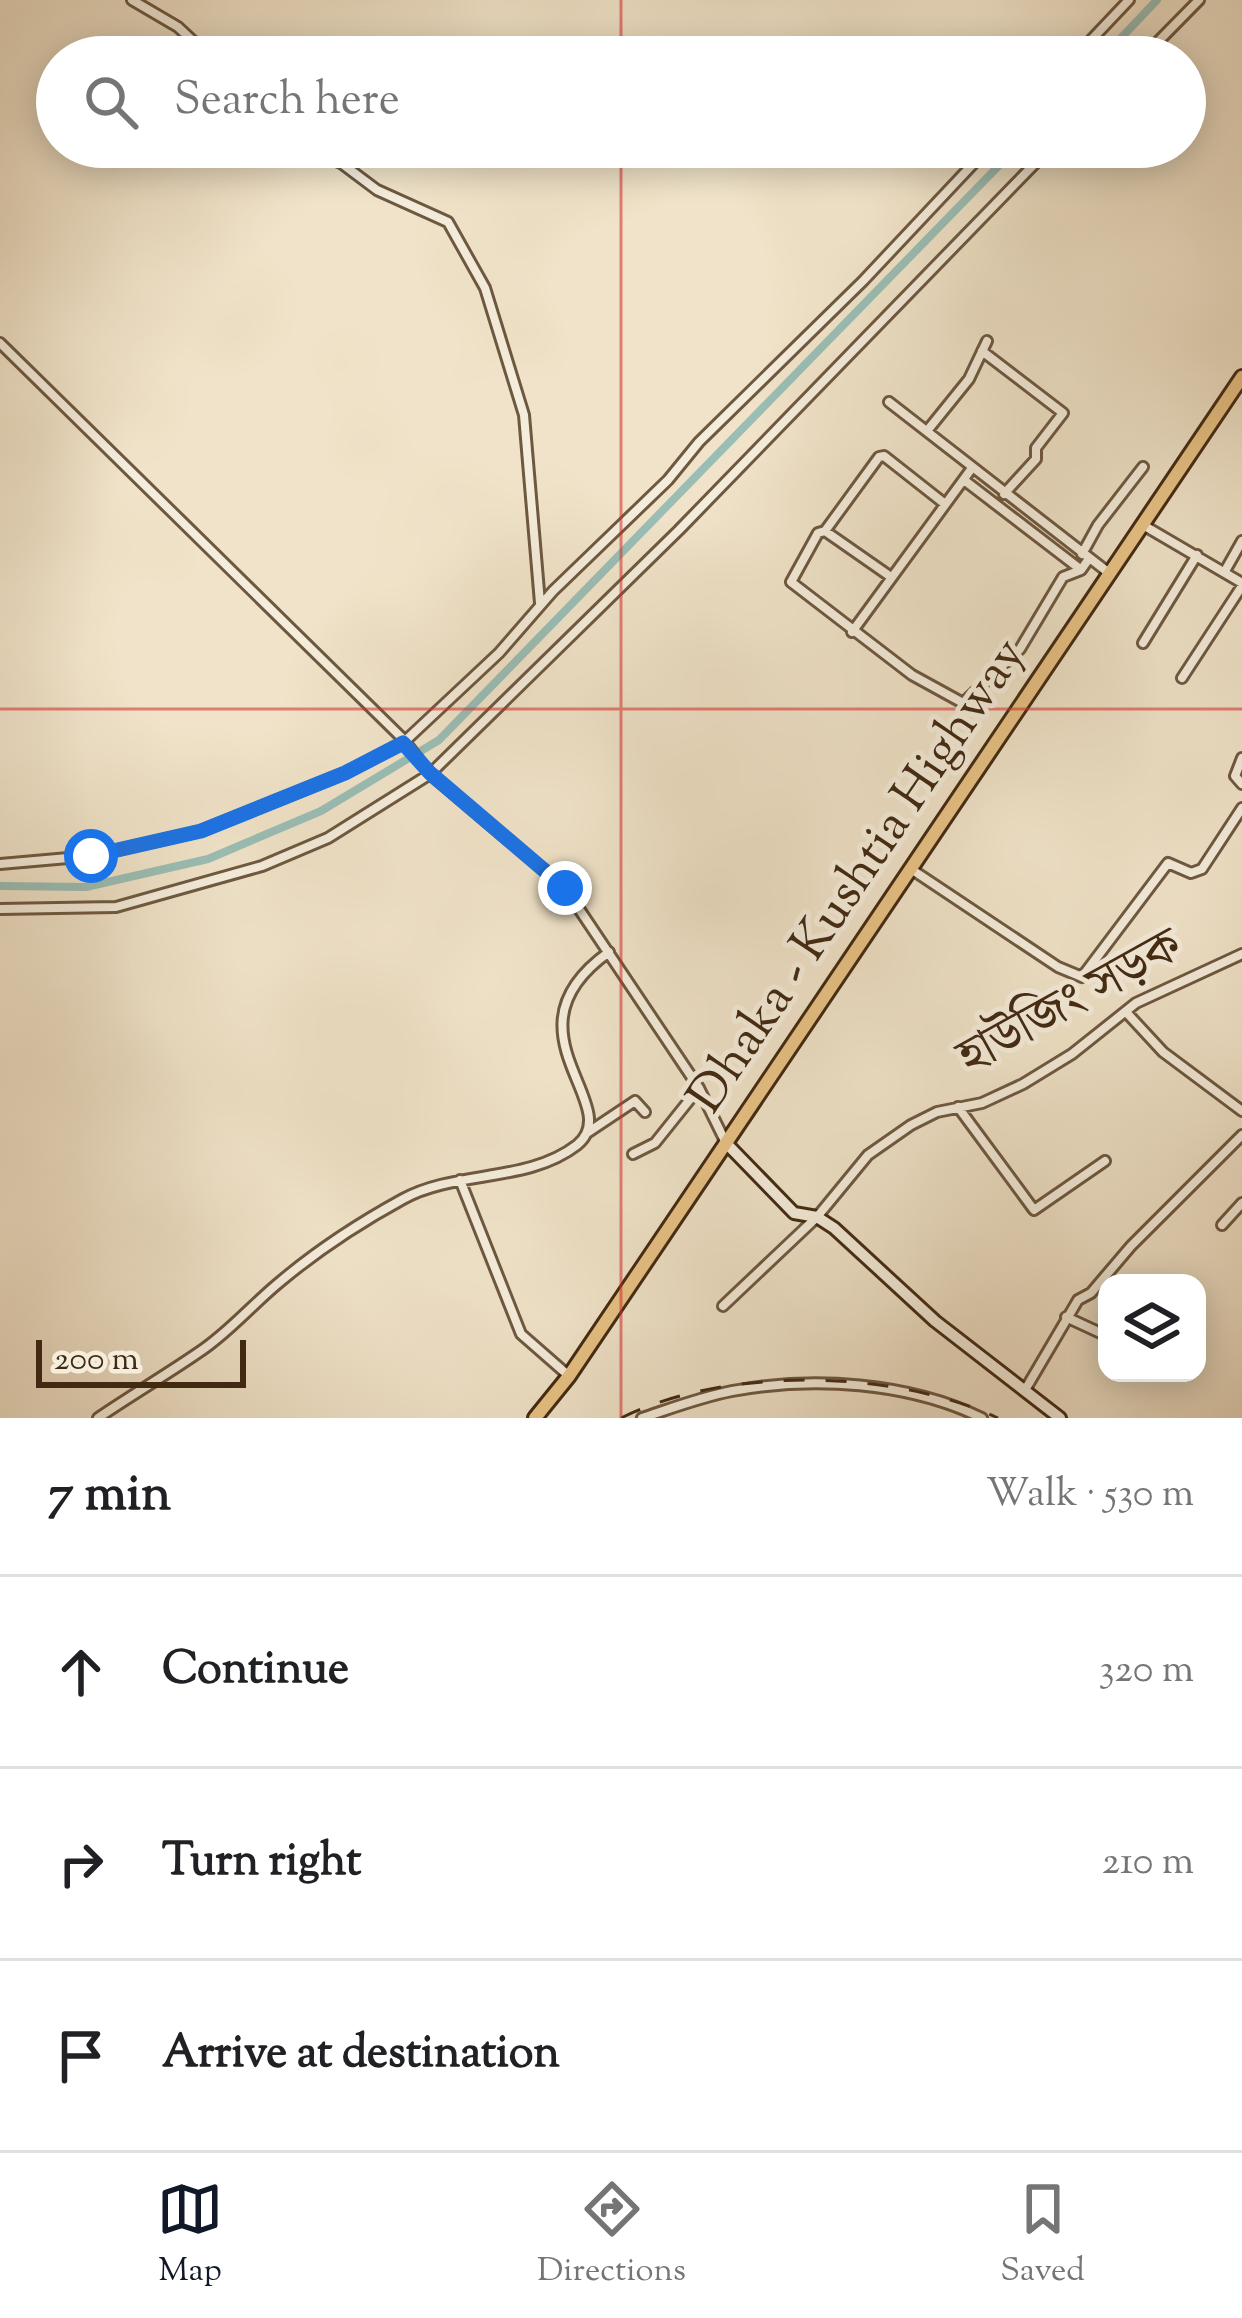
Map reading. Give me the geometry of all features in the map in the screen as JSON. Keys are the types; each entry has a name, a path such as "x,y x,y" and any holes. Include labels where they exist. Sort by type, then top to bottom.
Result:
{"main road":[{"name":"Dhaka - Kushtia Highway","path":"535,1418 569,1376 1242,377"},
{"path":"726,1143 794,1214 817,1217 834,1228 935,1321 1060,1418"}],"street":[{"path":"132,0 187,36"},
{"path":"1095,36 1129,0"},
{"path":"1163,36 1198,0"},
{"path":"348,168 377,190 448,222 485,288 524,415 540,606"},
{"path":"0,865 91,856 201,831 345,773 403,743 470,683 969,168"},
{"path":"0,909 116,908 262,866 328,838 430,773 708,501 1031,168"},
{"path":"0,343 430,773 565,888 699,1088 726,1143"},
{"path":"927,431 969,379 984,346 1064,413 1036,448 1036,459 1004,494"},
{"path":"889,402 1110,574"},
{"path":"945,504 884,456 879,457 826,531 818,533 791,583 912,676 963,703 1020,649 1063,577 1081,570"},
{"path":"1081,570 1098,525 1143,467"},
{"path":"852,632 972,468"},
{"path":"964,480 1081,570"},
{"path":"1143,525 1242,584 1182,678"},
{"path":"826,531 891,577"},
{"path":"1225,571 1242,541"},
{"path":"1143,643 1196,555"},
{"path":"1242,758 1235,776 1242,784"},
{"path":"911,869 1058,967 1082,977 1168,863 1191,872 1202,868 1242,808"},
{"path":"98,1418 204,1348 310,1258 406,1197 537,1163 580,1143 589,1112 566,1047 562,1005 573,984 609,952"},
{"name":"হাউজিং সড়ক","path":"723,1306 817,1217 868,1155 924,1119 982,1103 1023,1084 1126,1012 1185,978 1242,954"},
{"path":"1126,1012 1163,1052 1242,1111"},
{"path":"634,1154 655,1143 699,1088"},
{"path":"585,1133 635,1101 645,1112"},
{"path":"958,1107 1034,1210 1105,1161"},
{"path":"1024,1391 1078,1300 1242,1135"},
{"path":"460,1180 521,1334 569,1376"},
{"path":"1222,1225 1242,1203"},
{"path":"1066,1317 1098,1332"},
{"path":"642,1418 731,1391 825,1385 932,1397 982,1418"}],"waterway":[{"path":"1123,36 1157,0"},
{"path":"0,886 86,887 208,859 321,811 439,740 997,168"}],"railway":[{"path":"621,1418 709,1389 810,1380 910,1390 998,1418"}],"route":[{"path":"91,856 201,831 345,773 403,743 430,773 565,888"}]}
